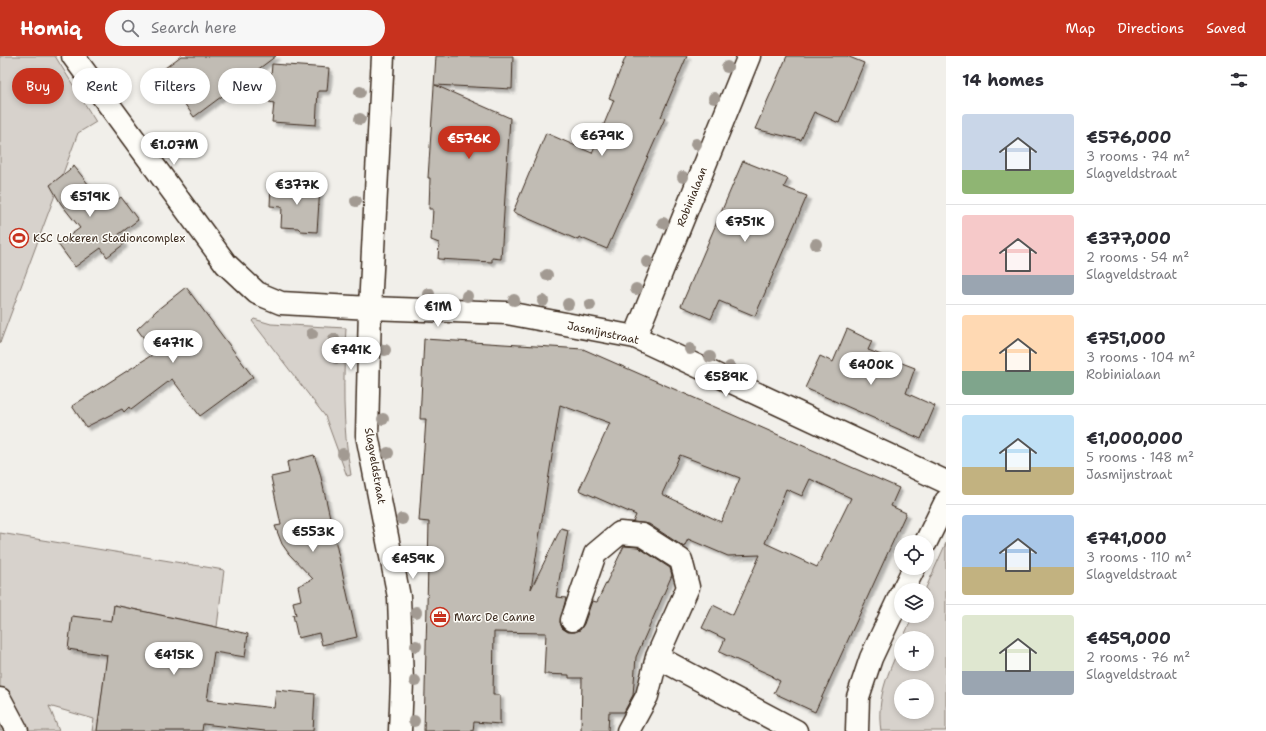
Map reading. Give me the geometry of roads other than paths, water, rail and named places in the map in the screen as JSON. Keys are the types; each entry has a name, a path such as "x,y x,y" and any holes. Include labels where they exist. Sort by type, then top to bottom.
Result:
{"street":[{"name":"Jasmijnstraat","path":"73,56 226,264 257,293 281,302 370,308 507,313 635,337 946,482"},
{"name":"Slagveldstraat","path":"383,56 370,308 367,435 398,597 402,682 400,731"},
{"name":"Robinialaan","path":"635,337 749,56"},
{"path":"929,535 946,501"},
{"path":"572,620 596,554 620,533 642,535 681,560 688,587 657,657 647,696 628,731"},
{"path":"857,731 858,697 871,658 894,609"},
{"path":"657,657 796,731"},
{"path":"0,699 18,731"}],"place":[{"name":"KSC Lokeren Stadioncomplex","path":"19,238"},
{"name":"Marc De Canne","path":"440,617"}]}
